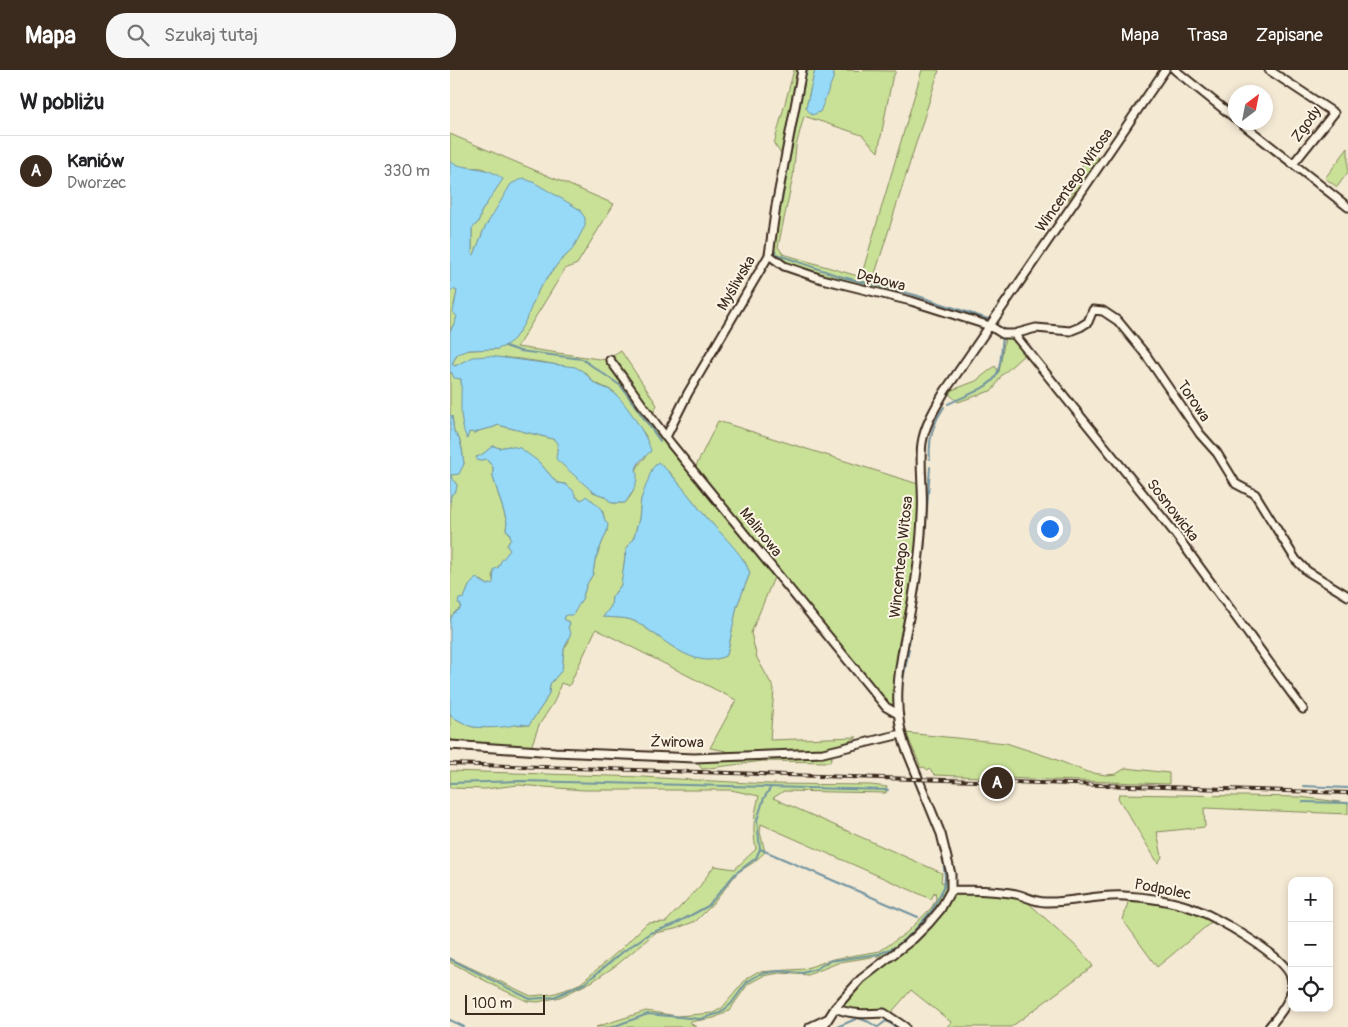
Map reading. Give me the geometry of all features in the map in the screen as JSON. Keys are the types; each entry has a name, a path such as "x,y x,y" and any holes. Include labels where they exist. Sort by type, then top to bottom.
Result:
{"street":[{"name":"Myśliwska","path":"666,437 688,393 769,255 777,196 802,70"},
{"name":"Wincentego Witosa","path":"951,890 951,874 942,834 917,779 901,734 898,714 897,684 913,597 922,515 922,443 931,415 936,407 1165,70"},
{"path":"1175,70 1228,113"},
{"name":"Zgody","path":"1269,70 1334,113 1294,164"},
{"path":"1250,130 1348,206"},
{"name":"Dębowa","path":"769,255 784,266 822,279 911,301 990,326"},
{"name":"Torowa","path":"1014,334 1036,328 1070,330 1080,327 1088,322 1093,310 1103,311 1118,321 1146,355 1200,434 1217,453 1236,484 1255,494 1296,560 1307,570 1348,596"},
{"path":"990,326 1003,334 1014,334"},
{"name":"Sosnowicka","path":"1014,334 1174,532 1303,708"},
{"name":"Malinowa","path":"610,360 636,394 651,419 886,707 898,714"},
{"name":"Żwirowa","path":"450,745 694,758 823,753 901,734"},
{"path":"822,1027 835,1008 861,979 913,939 929,923 940,910 951,890"},
{"name":"Podpolec","path":"951,890 993,891 1018,894 1043,902 1102,896 1126,896 1191,907 1206,913 1255,943 1277,958 1286,967 1291,977 1291,992 1287,1004 1269,1027"},
{"path":"835,1008 844,1012 884,1013 905,1027"},
{"path":"810,1027 828,1019"}],"green space":[{"path":"794,70 815,70 806,107 834,76 833,70 896,71 892,79 878,152 862,135 804,116 796,146 793,177 778,247 783,254 861,277 922,70 939,70 873,280 897,287 895,294 812,274 782,262 773,254 771,249 782,155 774,144"},
{"path":"450,134 614,204 577,264 565,269 517,347 606,360 621,351 657,405 650,420 775,575 751,633 757,658 774,689 770,740 857,737 835,748 830,762 763,761 702,769 697,762 720,760 727,751 710,748 736,700 596,629 569,686 561,683 554,702 539,725 531,747 450,740 450,713 453,718 474,727 529,725 544,703 549,693 550,684 562,670 564,649 569,641 568,628 570,623 564,619 566,614 582,599 593,574 595,560 607,531 603,512 592,500 582,500 576,497 565,484 557,483 539,462 509,446 492,447 476,457 486,459 493,467 493,477 507,522 506,530 511,538 507,546 510,550 492,575 494,583 488,585 481,580 469,586 460,609 456,611 450,620 450,502 451,495 457,485 451,475 464,464 462,448 459,438 454,432 452,416 450,414 450,372 461,379 467,438 469,432 475,433 498,425 553,439 558,443 557,449 593,492 604,496 612,503 625,503 633,493 637,468 645,458 646,436 613,391 593,382 586,373 575,368 531,360 497,357 467,361 455,366 452,364 457,354 469,350 498,349 535,299 539,289 559,262 572,250 579,209 569,204 498,209 484,229 474,256 472,254 472,229 479,221 481,212 502,179 482,168 460,167 450,162","holes":["669,471 745,562 750,573 737,606 727,655 715,659 702,659 690,656 634,621 623,618 604,617 611,606 612,597 621,585 626,550 634,537 639,519 641,499"]},
{"path":"1348,148 1348,172 1337,187 1325,178"},
{"path":"1089,149 1100,160 1068,200"},
{"path":"453,289 457,291 454,305 457,317 450,332 450,293"},
{"path":"1005,337 1015,338 1026,353 1001,376 993,390 958,402 947,392 976,381 995,366 999,372"},
{"path":"718,421 918,484 915,551 896,662 894,706 889,706 694,470"},
{"path":"906,733 1006,743 1087,772 1106,775 1116,774 1126,768 1169,773 1169,784 935,775 929,769 924,767 918,768 920,765"},
{"path":"450,771 887,787 886,793 784,791 773,798 942,873 941,882 948,883 947,890 926,921 891,954 840,962 808,975 780,973 763,976 748,984 729,1011 714,1018 689,1022 696,1027 596,1027 646,1011 677,1016 713,1013 722,1008 747,978 757,972 804,969 833,959 880,951 906,933 932,907 936,899 935,892 931,899 761,824 760,832 765,852 737,873 713,904 696,921 675,929 655,933 618,964 593,981 560,997 538,1002 527,1001 450,962 450,958 531,996 552,994 581,983 621,949 647,923 666,922 700,886 714,866 735,869 756,849 754,822 759,796 731,790 584,790 518,785 485,789 450,788"},
{"path":"1119,794 1300,797 1348,803 1348,814 1204,808 1205,827 1157,832 1162,857 1158,863 1118,798"},
{"path":"993,892 1023,898 1079,949 1093,966 1011,1027 947,1027 951,1022 911,990 890,1014 863,1013 840,1008 869,977 893,960 932,926 952,896 957,894"},
{"path":"1129,899 1190,909 1214,920 1157,967 1123,920"}],"water":[{"path":"815,70 833,70 834,76 820,112 812,115 806,108"},
{"path":"450,162 483,169 503,179 481,212 479,221 472,229 472,254 474,255 484,229 511,184 523,178 579,209 585,218 585,226 572,250 559,262 539,289 524,324 514,339 498,349 469,350 457,354 452,364 455,366 472,357 489,356 575,367 584,372 595,384 613,392 624,403 635,420 651,451 639,462 636,469 636,483 625,503 612,503 604,496 593,492 556,459 558,443 553,439 498,425 475,433 469,432 467,439 461,417 461,379 454,378 450,372 450,332 457,317 453,312 457,291 453,289 450,293"},
{"path":"450,414 452,416 454,432 459,438 464,464 459,474 451,475 457,485 456,491 451,495 450,502"},
{"path":"494,446 499,448 509,446 520,448 539,462 557,483 565,484 573,490 576,497 582,500 586,496 595,503 601,509 608,524 595,560 593,574 582,599 573,615 566,615 564,619 570,623 568,628 571,633 564,649 562,670 550,684 549,693 544,703 529,725 481,728 468,725 453,718 450,713 450,620 453,614 460,609 459,599 464,598 469,586 476,578 488,585 493,583 494,569 498,568 510,550 507,546 511,538 506,530 507,522 493,477 493,467 486,459 478,461 476,457"},
{"path":"658,462 676,479 735,549 750,573 737,606 727,655 714,660 702,660 690,656 634,621 623,618 603,617 611,606 612,597 621,585 626,550 634,537 639,519 641,499 652,469"}],"waterway":[{"path":"776,230 808,70"},
{"path":"773,247 776,254 839,276 915,295 988,319"},
{"path":"948,404 981,389 993,380 999,367 1003,337"},
{"path":"505,346 520,351 582,359 621,386 660,441"},
{"path":"930,459 932,432 944,407"},
{"path":"924,550 930,467"},
{"path":"915,611 923,557"},
{"path":"909,644 913,620"},
{"path":"902,685 909,649"},
{"path":"450,783 522,781 888,790"},
{"path":"1303,786 1348,788"},
{"path":"450,959 530,999 554,997 585,983 624,951 650,933 673,925 708,906 735,874 756,858 760,849 757,820 764,798 771,787"},
{"path":"1303,802 1348,803"},
{"path":"760,849 918,917"},
{"path":"612,1027 648,1014 700,1019 720,1013 731,1004 747,982 760,974 779,971 803,973 816,969 829,961 879,954 895,947 913,932 932,910 944,887 943,859"},
{"path":"837,1027 858,1018 877,1027"},
{"path":"450,1020 464,1027"},
{"path":"878,1027 886,1021 896,1027"}],"railway":[{"path":"450,764 1348,793"}],"place":[{"name":"Kaniów","path":"997,783"}]}
